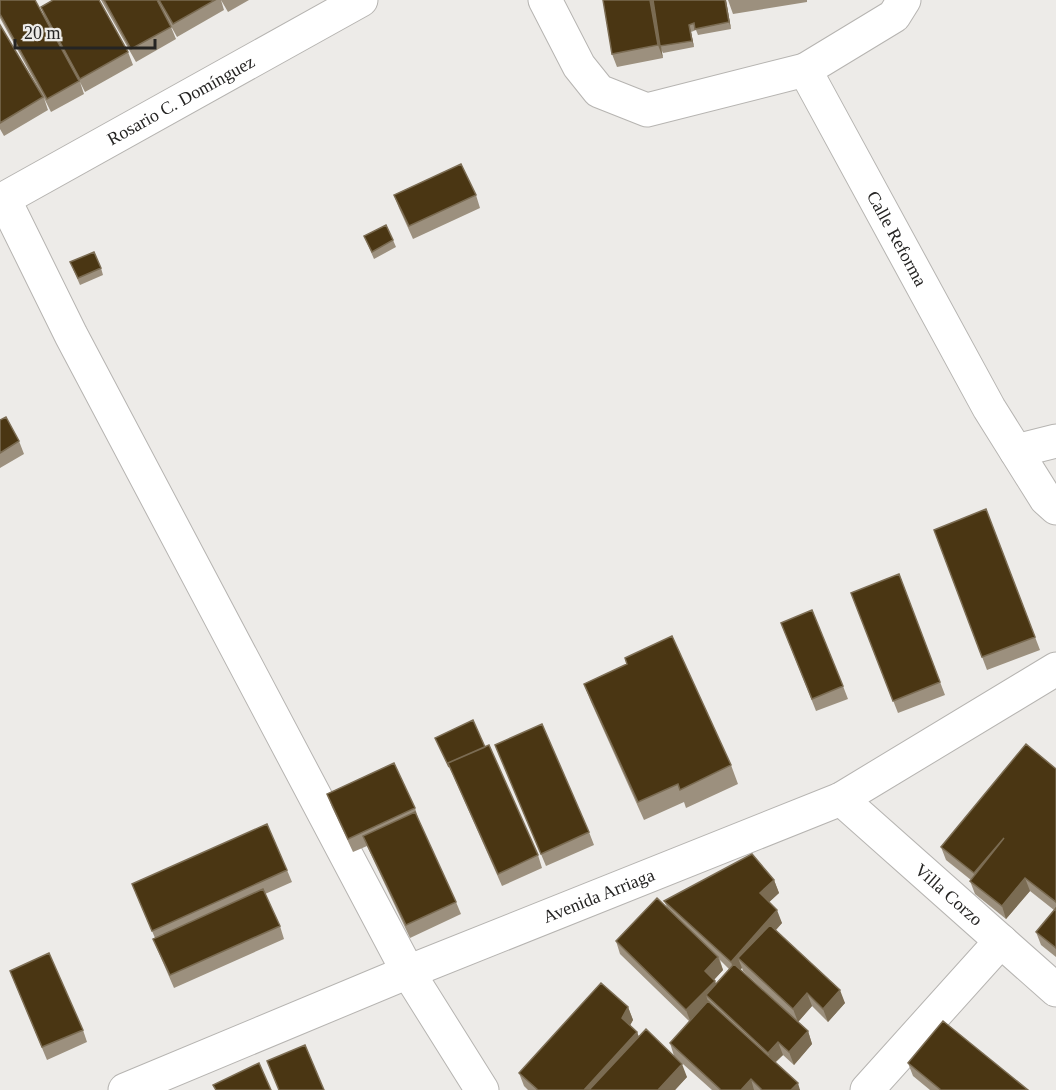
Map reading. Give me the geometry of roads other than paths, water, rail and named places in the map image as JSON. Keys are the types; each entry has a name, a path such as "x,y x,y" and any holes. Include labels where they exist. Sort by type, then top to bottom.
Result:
{"street":[{"name":"Rosario C. Domínguez","path":"2,200 361,0"},
{"path":"545,0 579,66 599,91 647,110 805,70 894,16 904,0"},
{"name":"Calle Reforma","path":"805,70 921,286 1016,451 1046,499 1056,508"},
{"path":"2,200 408,972 482,1090"},
{"path":"1016,451 1056,441"},
{"name":"Avenida Arriaga","path":"125,1090 408,972 841,799 1056,669"},
{"name":"Villa Corzo","path":"841,799 1056,990"},
{"path":"867,1090 1001,941"}]}
